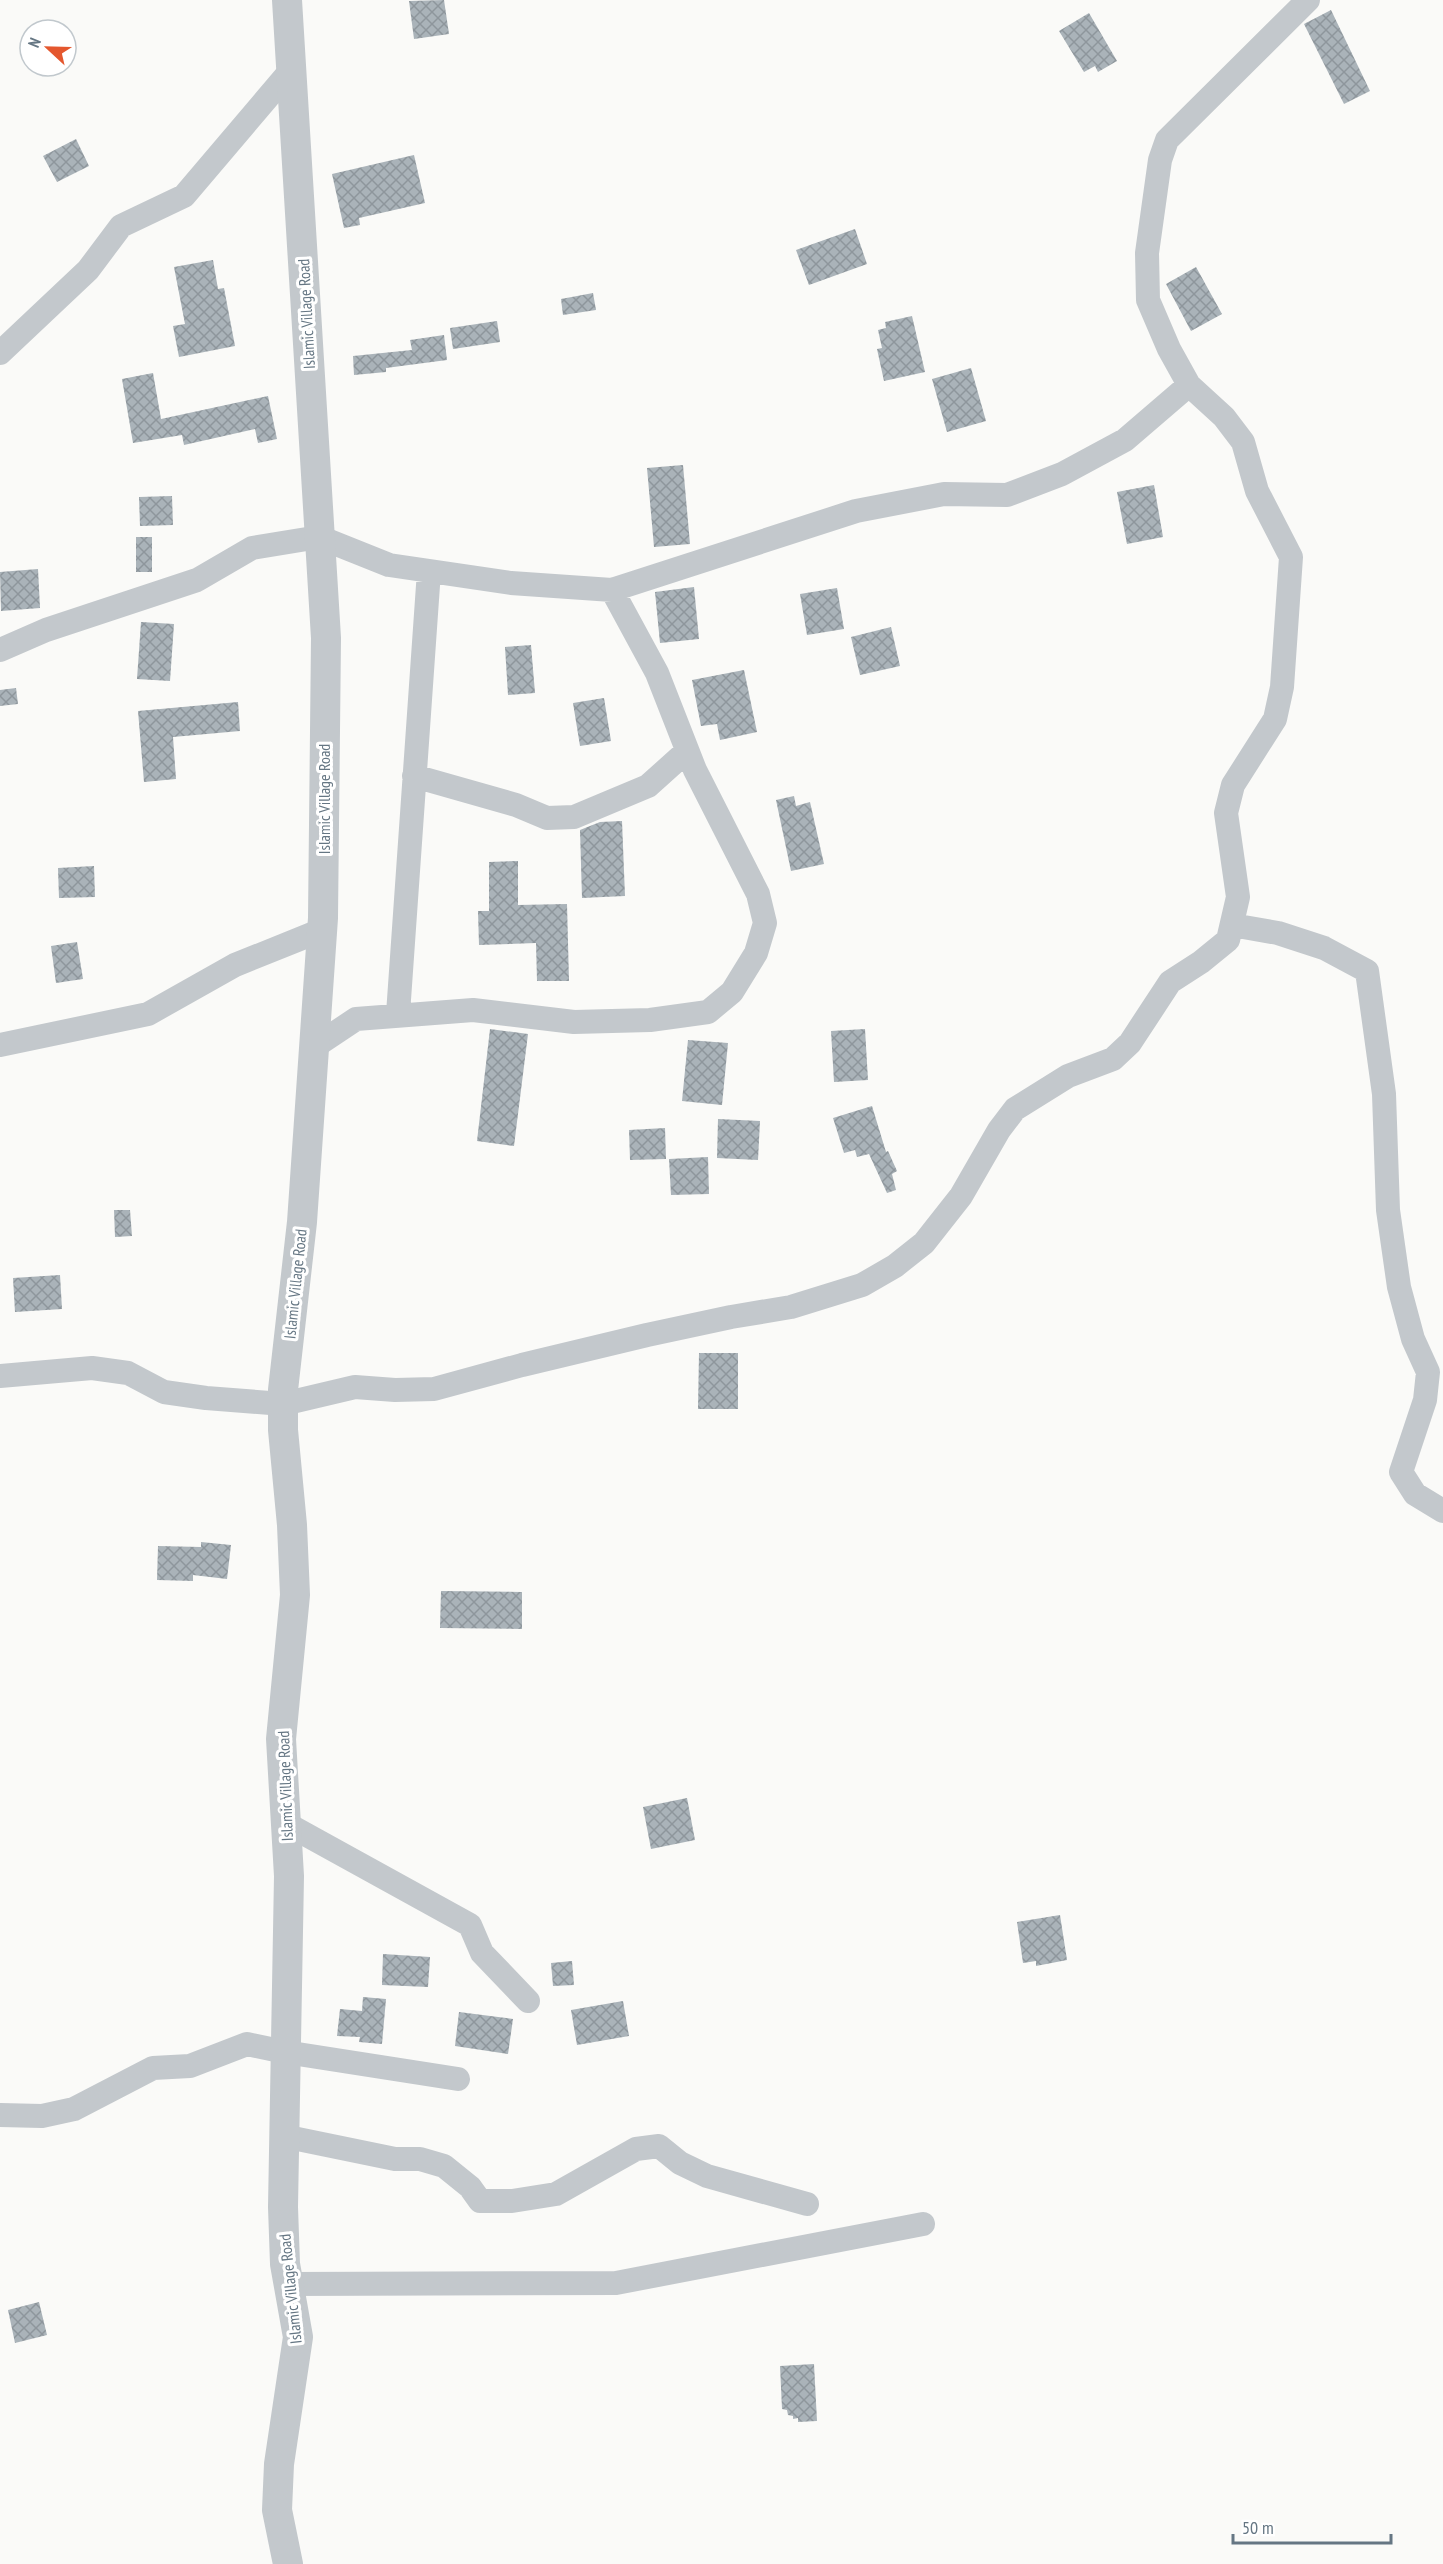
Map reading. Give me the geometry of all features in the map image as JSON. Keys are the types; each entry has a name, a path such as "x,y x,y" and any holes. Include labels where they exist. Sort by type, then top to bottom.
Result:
{"street":[{"name":"Islamic Village Road","path":"287,0 326,638 322,930 302,1222 283,1404 295,1595 281,1739 289,1876 283,2136 285,2252 298,2337 279,2464 277,2510 288,2564"},
{"path":"0,1376 92,1368 128,1373 164,1392 283,1404 356,1387 396,1390 434,1389 647,1335 791,1307 862,1285 895,1266 924,1243 961,1196 999,1130 1015,1109 1068,1076 1113,1059 1130,1043 1170,982 1201,962 1228,940 1238,897 1226,813 1233,785 1275,718 1282,687 1291,557 1257,491 1243,442 1224,417 1189,385 1169,350 1148,300 1147,253 1160,160 1167,140 1308,0"},
{"path":"0,354 88,270 121,226 184,196 291,70"},
{"path":"0,651 46,630 197,580 252,548 320,537 388,565 511,583 612,590 856,511 944,494 1007,495 1062,474 1125,440 1189,385"},
{"path":"398,1014 429,571"},
{"path":"314,1047 356,1019 473,1010 574,1022 650,1020 708,1012 732,992 756,953 765,923 758,894 714,810 687,751 657,673 612,590"},
{"path":"414,776 516,805 547,818 574,817 648,786 687,751"},
{"path":"1232,925 1278,933 1314,945 1367,971 1384,1094 1388,1210 1399,1287 1413,1339 1428,1372 1425,1400 1401,1472 1415,1494 1443,1511"},
{"path":"0,1045 148,1014 235,965 322,930"},
{"path":"285,1823 470,1925 482,1953 528,2001"},
{"path":"0,2115 42,2116 74,2109 153,2068 190,2066 247,2044 458,2079"},
{"path":"283,2136 395,2159 420,2159 444,2166 470,2187 480,2201 512,2201 556,2194 636,2149 659,2146 680,2163 707,2176 807,2204"},
{"path":"289,2284 616,2283 923,2224"}],"building":[{"path":"444,0 449,34 414,39 409,1"},
{"path":"1331,10 1370,91 1344,104 1304,24"},
{"path":"1089,13 1117,61 1098,72 1095,66 1084,72 1059,31"},
{"path":"76,139 89,166 57,182 43,156"},
{"path":"414,155 425,203 359,218 360,225 344,228 332,174"},
{"path":"855,229 867,264 809,285 796,250"},
{"path":"213,260 218,289 224,288 235,346 179,357 173,326 185,324 174,267"},
{"path":"1196,267 1222,314 1191,331 1166,284"},
{"path":"593,293 596,310 563,315 561,299"},
{"path":"912,316 925,372 884,381 877,349 882,348 878,330 886,328 885,322"},
{"path":"497,321 500,342 453,349 450,328"},
{"path":"444,335 447,360 386,368 386,372 354,375 353,356 412,350 410,340"},
{"path":"971,368 986,421 947,432 932,379"},
{"path":"153,373 161,419 268,396 277,439 258,443 255,429 184,445 182,435 133,443 122,379"},
{"path":"683,465 690,544 654,547 647,468"},
{"path":"1154,485 1163,537 1127,544 1117,492"},
{"path":"172,496 173,525 140,526 139,497"},
{"path":"136,537 152,537 152,572 136,572"},
{"path":"38,569 40,608 1,611 0,572"},
{"path":"694,587 699,639 660,643 655,592"},
{"path":"837,588 844,629 807,635 800,594"},
{"path":"141,622 174,624 170,681 137,679"},
{"path":"891,627 900,666 860,675 851,637"},
{"path":"531,645 535,693 508,695 505,647"},
{"path":"744,670 757,732 720,740 717,724 701,726 692,680"},
{"path":"16,688 18,704 0,706 0,690"},
{"path":"604,698 611,741 580,746 573,703"},
{"path":"238,702 240,731 173,737 176,779 144,782 138,711"},
{"path":"794,796 796,806 810,802 824,864 791,871 776,800"},
{"path":"622,821 625,896 582,898 580,830 600,822"},
{"path":"518,861 518,905 567,904 569,981 537,981 536,943 479,945 478,911 489,911 489,862"},
{"path":"94,866 95,897 59,898 58,868"},
{"path":"77,942 83,979 56,983 51,946"},
{"path":"490,1029 528,1034 514,1146 477,1141"},
{"path":"865,1029 868,1080 834,1082 831,1031"},
{"path":"688,1040 728,1043 722,1105 682,1101"},
{"path":"872,1106 886,1152 888,1151 897,1171 892,1174 896,1190 887,1193 869,1154 857,1157 855,1150 844,1153 833,1118"},
{"path":"718,1119 760,1121 758,1160 717,1158"},
{"path":"665,1128 666,1159 630,1160 629,1130"},
{"path":"708,1157 709,1194 671,1195 669,1159"},
{"path":"114,1210 130,1210 132,1236 115,1237"},
{"path":"60,1275 62,1309 15,1312 13,1278"},
{"path":"699,1353 738,1353 738,1409 698,1409"},
{"path":"201,1542 231,1545 227,1579 193,1575 193,1581 157,1580 158,1546 201,1547"},
{"path":"441,1591 522,1592 522,1629 440,1628"},
{"path":"687,1798 695,1840 651,1849 643,1807"},
{"path":"1060,1915 1067,1960 1036,1966 1036,1961 1023,1963 1017,1922"},
{"path":"383,1954 430,1957 428,1987 382,1985"},
{"path":"572,1961 574,1985 553,1986 551,1963"},
{"path":"363,1997 386,1999 382,2044 359,2042 360,2037 337,2036 340,2009 362,2011"},
{"path":"623,2001 629,2036 577,2045 571,2010"},
{"path":"459,2012 513,2019 508,2054 455,2046"},
{"path":"39,2302 47,2335 15,2343 8,2310"},
{"path":"814,2364 817,2421 798,2422 798,2418 793,2419 793,2416 788,2415 787,2410 782,2409 780,2366"}]}
